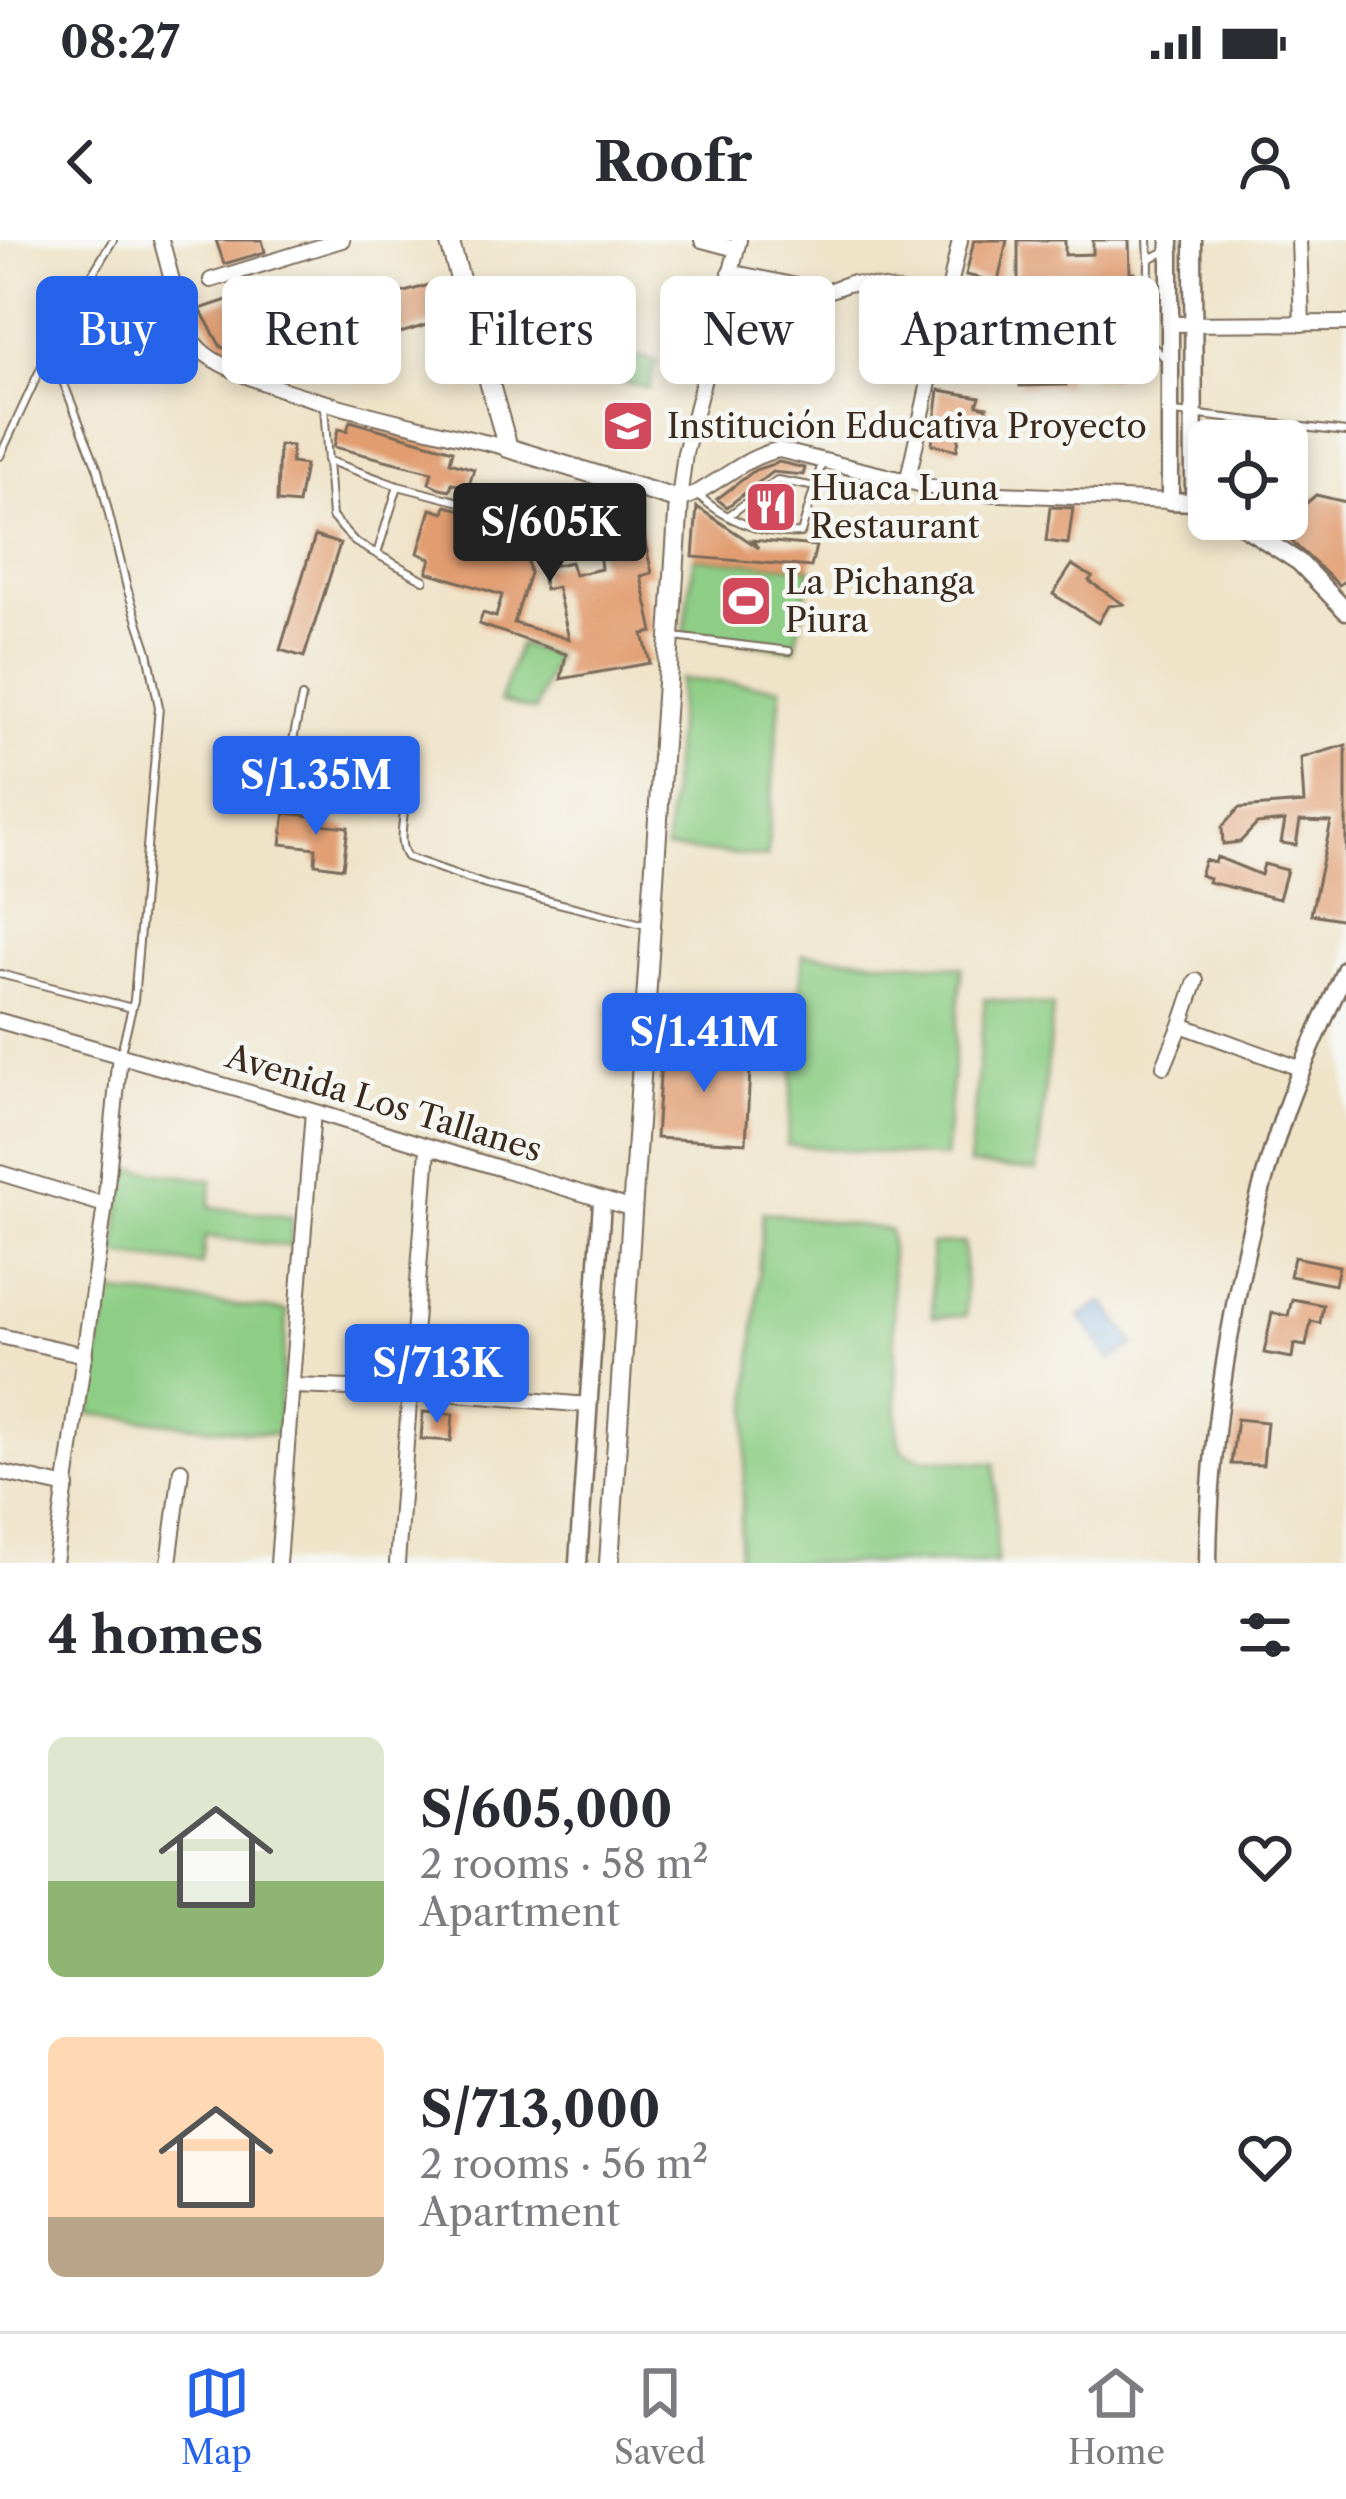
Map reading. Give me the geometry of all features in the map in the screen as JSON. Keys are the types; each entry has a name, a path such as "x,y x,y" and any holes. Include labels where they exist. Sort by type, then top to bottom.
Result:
{"main road":[{"path":"449,240 508,448 688,497 670,636 609,1563"}],"street":[{"path":"161,240 193,340 220,366 277,388 508,448"},
{"path":"211,280 342,240"},
{"path":"702,240 737,244 685,453 688,497 766,452 779,450 907,483 992,495 1188,504"},
{"path":"907,483 960,240"},
{"path":"1193,240 1194,420"},
{"path":"1299,240 1301,324"},
{"path":"1170,245 1170,501"},
{"path":"730,272 825,292 859,285"},
{"path":"1170,324 1346,323"},
{"path":"1265,540 1299,562 1346,610"},
{"path":"1208,1563 1208,1481 1240,1289 1265,1178 1303,1069 1345,974"},
{"path":"1164,1066 1196,981"},
{"name":"Avenida Los Tallanes","path":"0,1022 631,1208"},
{"path":"1181,1024 1303,1069"},
{"path":"55,1563 105,1205 120,1054"},
{"path":"278,1563 314,1111"},
{"path":"397,1563 428,1149"},
{"path":"0,1173 105,1205"},
{"path":"578,1563 602,1202"},
{"path":"0,1336 85,1355"},
{"path":"293,1386 588,1405"},
{"path":"169,1563 181,1470"},
{"path":"0,1472 67,1487"}],"lane":[{"path":"91,276 113,240"},
{"path":"1148,240 1148,342 1170,364"},
{"path":"1149,259 1170,245"},
{"path":"0,456 36,379"},
{"path":"64,384 98,470 148,652 158,707 133,1008 120,1054"},
{"path":"325,401 332,518 355,542 424,580"},
{"path":"1170,412 1346,432"},
{"path":"326,460 398,486 472,505"},
{"path":"688,497 766,531 802,533 823,460"},
{"path":"728,516 777,480 815,487"},
{"path":"377,554 398,486"},
{"path":"670,636 789,651"},
{"path":"302,697 291,750 390,781 403,799 401,845 407,856 486,885 650,925"},
{"path":"0,974 133,1008"}],"green space":[{"path":"636,356 656,361 649,389 629,384 636,384"},
{"name":"La Pichanga Piura","path":"694,558 811,568 795,650 684,634"},
{"path":"519,644 555,656 535,711 500,701"},
{"path":"680,679 781,687 767,857 666,849"},
{"path":"803,954 962,967 945,1158 787,1145"},
{"path":"985,999 1053,1006 1037,1171 969,1165"},
{"path":"126,1168 212,1180 210,1207 292,1217 291,1246 205,1237 202,1265 115,1255"},
{"path":"763,1212 890,1230 898,1440 904,1452 919,1458 995,1464 997,1563 738,1563"},
{"path":"964,1243 966,1316 933,1317 931,1244"},
{"path":"107,1292 287,1311 278,1435 90,1414"}],"water":[{"path":"1104,1302 1135,1345 1110,1360 1080,1316"}],"building":[{"path":"216,240 262,240 265,252 224,264"},
{"path":"974,240 1007,240 999,276 966,275"},
{"path":"1018,240 1065,240 1065,255 1093,254 1093,240 1129,240 1130,273 1135,273 1135,276 1018,276"},
{"path":"425,286 425,326 401,333 401,293"},
{"path":"222,302 222,347 221,347 200,309"},
{"path":"939,390 980,397 977,405 987,407 982,430 961,427 957,450 932,444"},
{"path":"350,421 453,450 450,462 474,469 468,488 452,483 450,490 440,488 429,483 432,472 334,447 338,429 347,431"},
{"path":"279,445 292,446 291,463 305,465 298,504 277,502"},
{"path":"779,462 805,468 803,475 772,472 727,507 717,499 755,470"},
{"path":"1316,495 1346,502 1346,580 1339,585 1290,540 1308,540 1308,502"},
{"path":"487,497 531,512 523,541 530,573 514,623 569,639 557,587 545,590 541,568 571,562 575,575 601,569 597,534 641,525 652,573 641,576 653,632 643,634 650,663 561,679 566,654 479,624 483,613 496,617 502,595 427,572 431,559 418,553 431,509 444,513 446,506 482,515"},
{"path":"697,507 759,548 752,540 816,546 811,567 693,557"},
{"path":"1050,507 1073,508 1068,544 1046,541"},
{"path":"315,536 340,544 304,657 280,650"},
{"path":"1072,565 1123,604 1108,606 1098,623 1053,594"},
{"path":"1346,745 1346,920 1311,914 1331,822 1300,821 1296,845 1281,843 1285,821 1257,824 1240,842 1223,844 1222,827 1239,808 1304,803 1301,758"},
{"path":"285,813 320,817 319,824 348,827 343,868 315,864 316,848 281,844"},
{"path":"1217,857 1261,875 1264,864 1287,870 1279,899 1208,882 1209,878 1200,875 1205,860 1215,863"},
{"path":"662,1045 751,1052 746,1143 656,1138"},
{"path":"1294,1257 1339,1266 1335,1285 1290,1276"},
{"path":"1292,1299 1323,1305 1320,1323 1311,1321 1306,1346 1294,1344 1292,1358 1264,1353 1272,1313 1288,1316"},
{"path":"423,1412 453,1414 451,1441 421,1439"},
{"path":"1237,1419 1267,1422 1263,1465 1231,1464"}],"place":[{"name":"Institución Educativa Proyecto","path":"628,426"},
{"name":"Huaca Luna Restaurant","path":"771,507"},
{"name":"La Pichanga Piura","path":"746,601"}]}
